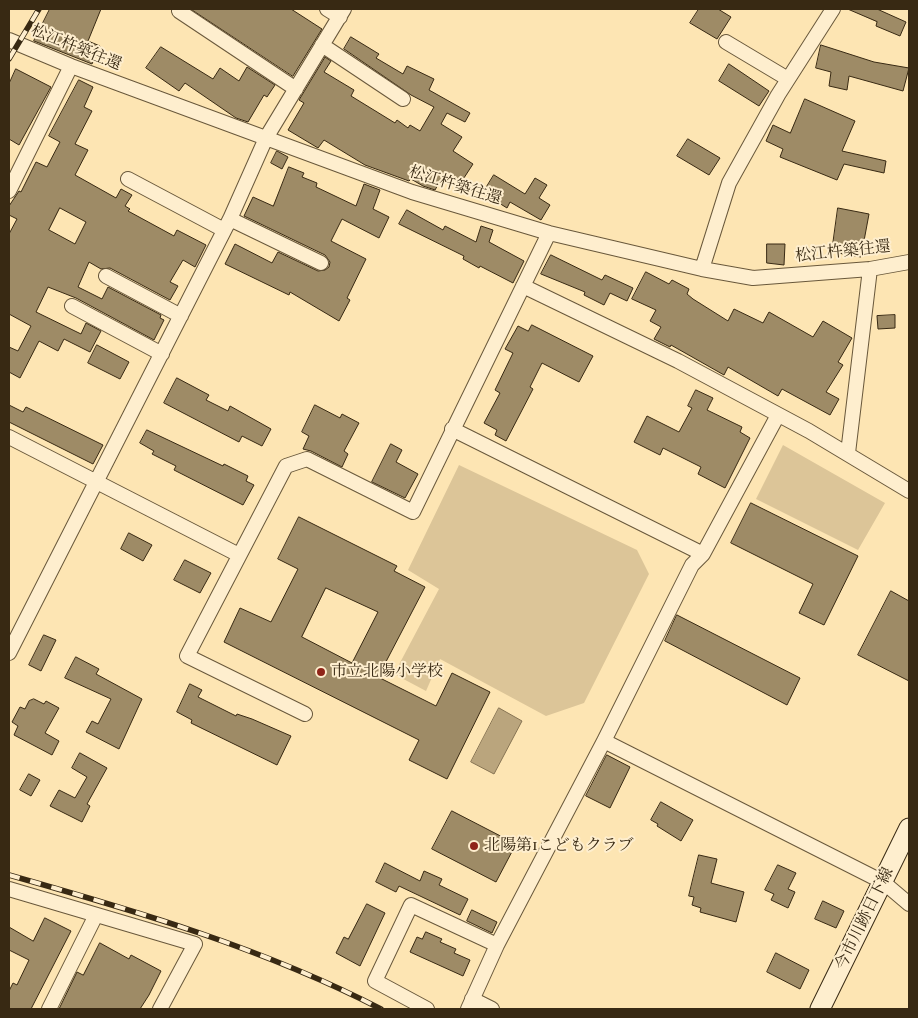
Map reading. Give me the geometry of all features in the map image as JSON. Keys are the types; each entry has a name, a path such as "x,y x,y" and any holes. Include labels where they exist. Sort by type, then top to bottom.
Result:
{"street":[{"path":"9,653 227,225 266,138 342,13 327,9"},
{"path":"702,269 729,183 788,80 832,9"},
{"path":"179,11 296,89"},
{"name":"松江杵築往還","path":"9,40 71,66 412,192 549,233 702,269 753,278 870,269 909,262"},
{"path":"726,42 788,80"},
{"path":"322,46 403,99"},
{"path":"9,191 71,66"},
{"path":"128,179 227,225 321,263"},
{"path":"305,714 187,656 286,466 307,459 413,512 549,233"},
{"path":"848,453 870,269"},
{"path":"106,276 181,316"},
{"path":"523,286 678,361 848,453 909,491"},
{"path":"72,306 162,354"},
{"path":"492,1009 470,1004 497,945 604,741 692,565 703,554 778,415"},
{"path":"452,429 703,554"},
{"path":"9,437 239,555"},
{"path":"604,741 883,882 909,904"},
{"name":"今市川跡日下線","path":"820,1009 909,828"},
{"path":"9,889 195,944 160,1009"},
{"path":"427,1009 375,981 412,905 497,945"},
{"path":"50,1009 96,914"}],"shaded area":[{"path":"783,445 885,503 858,550 756,499"},
{"path":"459,465 637,550 649,574 584,703 546,716 440,659 426,691 394,674 439,589 408,570"},
{"path":"499,708 522,721 494,774 471,762"}],"building":[{"path":"50,9 101,9 88,41 100,46 92,64 34,41"},
{"path":"191,9 291,9 322,29 293,76"},
{"path":"699,9 718,9 731,17 717,39 690,23"},
{"path":"848,9 877,9 906,22 900,36 876,26 877,22"},
{"path":"351,37 379,54 376,58 403,74 407,66 434,79 429,90 470,113 465,122 447,113 441,124 462,137 453,151 473,164 460,184 444,174 435,190 411,179 409,181 365,165 324,140 318,148 288,130 304,103 299,100 325,57 331,61 324,72 354,90 351,96 395,123 397,120 408,128 410,125 420,131 434,107 411,95 344,49"},
{"path":"821,45 874,62 909,68 903,91 849,76 847,90 829,86 831,72 816,68"},
{"path":"161,47 213,79 220,68 239,81 247,67 275,85 267,97 264,95 248,122 236,118 185,83 179,91 146,68"},
{"path":"729,64 769,91 759,106 719,81"},
{"path":"16,69 51,87 19,145 9,139 9,84"},
{"path":"79,80 93,87 84,107 92,111 75,144 88,150 75,175 116,198 121,189 132,195 125,206 130,209 128,211 174,236 177,230 206,245 195,267 183,260 170,282 178,286 170,300 110,268 101,269 89,262 78,287 102,299 108,287 161,315 160,318 164,320 154,340 76,298 48,287 36,312 81,334 86,323 101,331 90,352 64,339 58,351 39,341 20,378 9,372 9,347 18,351 31,326 9,314 9,234 17,219 9,215 9,206 19,191 21,192 36,162 47,167 60,142 49,136","holes":["60,208 86,222 75,244 49,230"]},
{"path":"805,99 855,121 842,151 886,161 884,173 844,164 837,180 780,157 783,149 766,141 773,125 790,133"},
{"path":"688,139 720,158 709,175 677,156"},
{"path":"277,151 288,157 282,169 271,163"},
{"path":"289,167 304,173 302,177 317,183 316,187 356,206 364,184 380,190 373,209 389,217 379,238 342,219 331,241 366,259 347,298 350,300 339,321 290,292 289,295 225,264 235,244 272,263 278,252 318,271 329,267 330,262 325,255 244,216 253,197 273,206"},
{"path":"494,175 525,194 535,178 547,185 539,198 550,205 541,220 510,202 507,208 483,193"},
{"path":"838,208 869,214 861,257 832,252"},
{"path":"407,210 443,230 445,226 476,242 481,226 493,230 489,242 524,261 513,283 480,266 479,268 463,259 464,256 399,224"},
{"path":"767,244 785,244 784,265 767,263"},
{"path":"551,255 602,280 605,275 633,288 627,301 610,293 604,305 584,295 585,292 541,274"},
{"path":"646,272 669,284 672,280 689,289 687,294 693,299 728,321 734,309 763,323 769,312 813,337 823,321 852,338 838,362 843,365 826,392 839,399 830,415 782,389 778,396 728,367 724,375 671,345 670,347 654,339 661,327 650,321 656,310 632,299"},
{"path":"895,315 895,328 878,329 877,316"},
{"path":"532,325 593,356 579,382 542,363 530,387 533,389 506,441 495,435 497,430 484,423 500,393 495,390 513,353 505,349 518,326 528,331"},
{"path":"97,345 129,362 120,379 88,363"},
{"path":"177,378 209,395 206,400 228,411 230,406 271,429 262,446 242,436 239,442 164,403"},
{"path":"696,390 713,398 707,410 742,427 740,432 750,438 725,488 698,474 701,467 663,448 660,455 634,442 647,416 679,432 692,408 688,406"},
{"path":"9,405 23,412 26,407 103,445 93,464 9,422"},
{"path":"315,405 340,418 342,414 359,423 344,451 348,454 342,467 311,451 303,449 309,436 302,432"},
{"path":"147,430 248,476 246,481 254,485 243,505 174,470 176,466 152,454 154,451 140,443"},
{"path":"391,444 402,450 396,462 418,474 405,498 372,482"},
{"path":"751,503 858,556 824,625 799,613 813,584 731,543"},
{"path":"299,517 397,566 394,571 425,587 378,677 436,706 452,673 490,692 447,779 409,760 419,740 224,642 240,608 271,622 298,569 278,559","holes":["326,588 378,612 352,663 302,637"]},
{"path":"129,533 152,545 143,561 121,549"},
{"path":"185,560 211,573 200,593 174,580"},
{"path":"891,591 909,601 909,681 858,655"},
{"path":"677,615 800,678 787,705 665,641"},
{"path":"44,635 56,640 41,671 29,665"},
{"path":"76,657 99,669 96,674 142,699 119,749 86,732 92,721 98,724 111,699 65,678"},
{"path":"190,684 202,690 198,697 236,716 237,714 252,719 291,736 277,765 191,723 192,720 177,712"},
{"path":"34,699 44,704 46,701 59,708 45,733 59,741 52,755 14,735 18,726 12,722 20,707 25,709 29,701"},
{"path":"80,753 107,768 87,804 90,806 82,822 50,806 59,790 75,798 87,777 72,768"},
{"path":"607,755 630,767 610,808 586,796"},
{"path":"29,774 40,780 31,796 20,790"},
{"path":"661,802 693,820 681,841 651,820"},
{"name":"北陽第1こどもクラブ","path":"452,811 516,844 496,882 432,849"},
{"path":"699,855 717,859 711,883 744,892 736,922 700,912 701,908 692,905 694,897 689,896"},
{"path":"385,863 420,881 424,871 442,879 439,885 468,899 460,915 399,886 396,892 376,882"},
{"path":"778,865 796,873 788,889 795,892 788,908 771,900 774,894 765,890"},
{"path":"823,901 844,911 836,928 815,919"},
{"path":"367,904 385,913 360,966 336,953 344,937 348,939"},
{"path":"472,910 497,922 492,933 467,921"},
{"path":"45,918 71,931 31,1009 9,1009 9,991 13,983 17,985 29,960 9,950 9,927 33,941"},
{"path":"426,932 442,939 440,942 456,949 454,953 470,960 463,976 410,952 417,937 422,939"},
{"path":"100,943 129,959 131,955 161,971 149,995 140,1009 59,1009 77,972 83,975"},
{"path":"776,953 809,970 800,989 767,972"}],"railway":[{"path":"9,59 39,9"},
{"path":"9,875 151,917 245,949 291,967 381,1009"}],"place":[{"name":"市立北陽小学校","path":"321,672"},
{"name":"北陽第1こどもクラブ","path":"474,846"}]}
